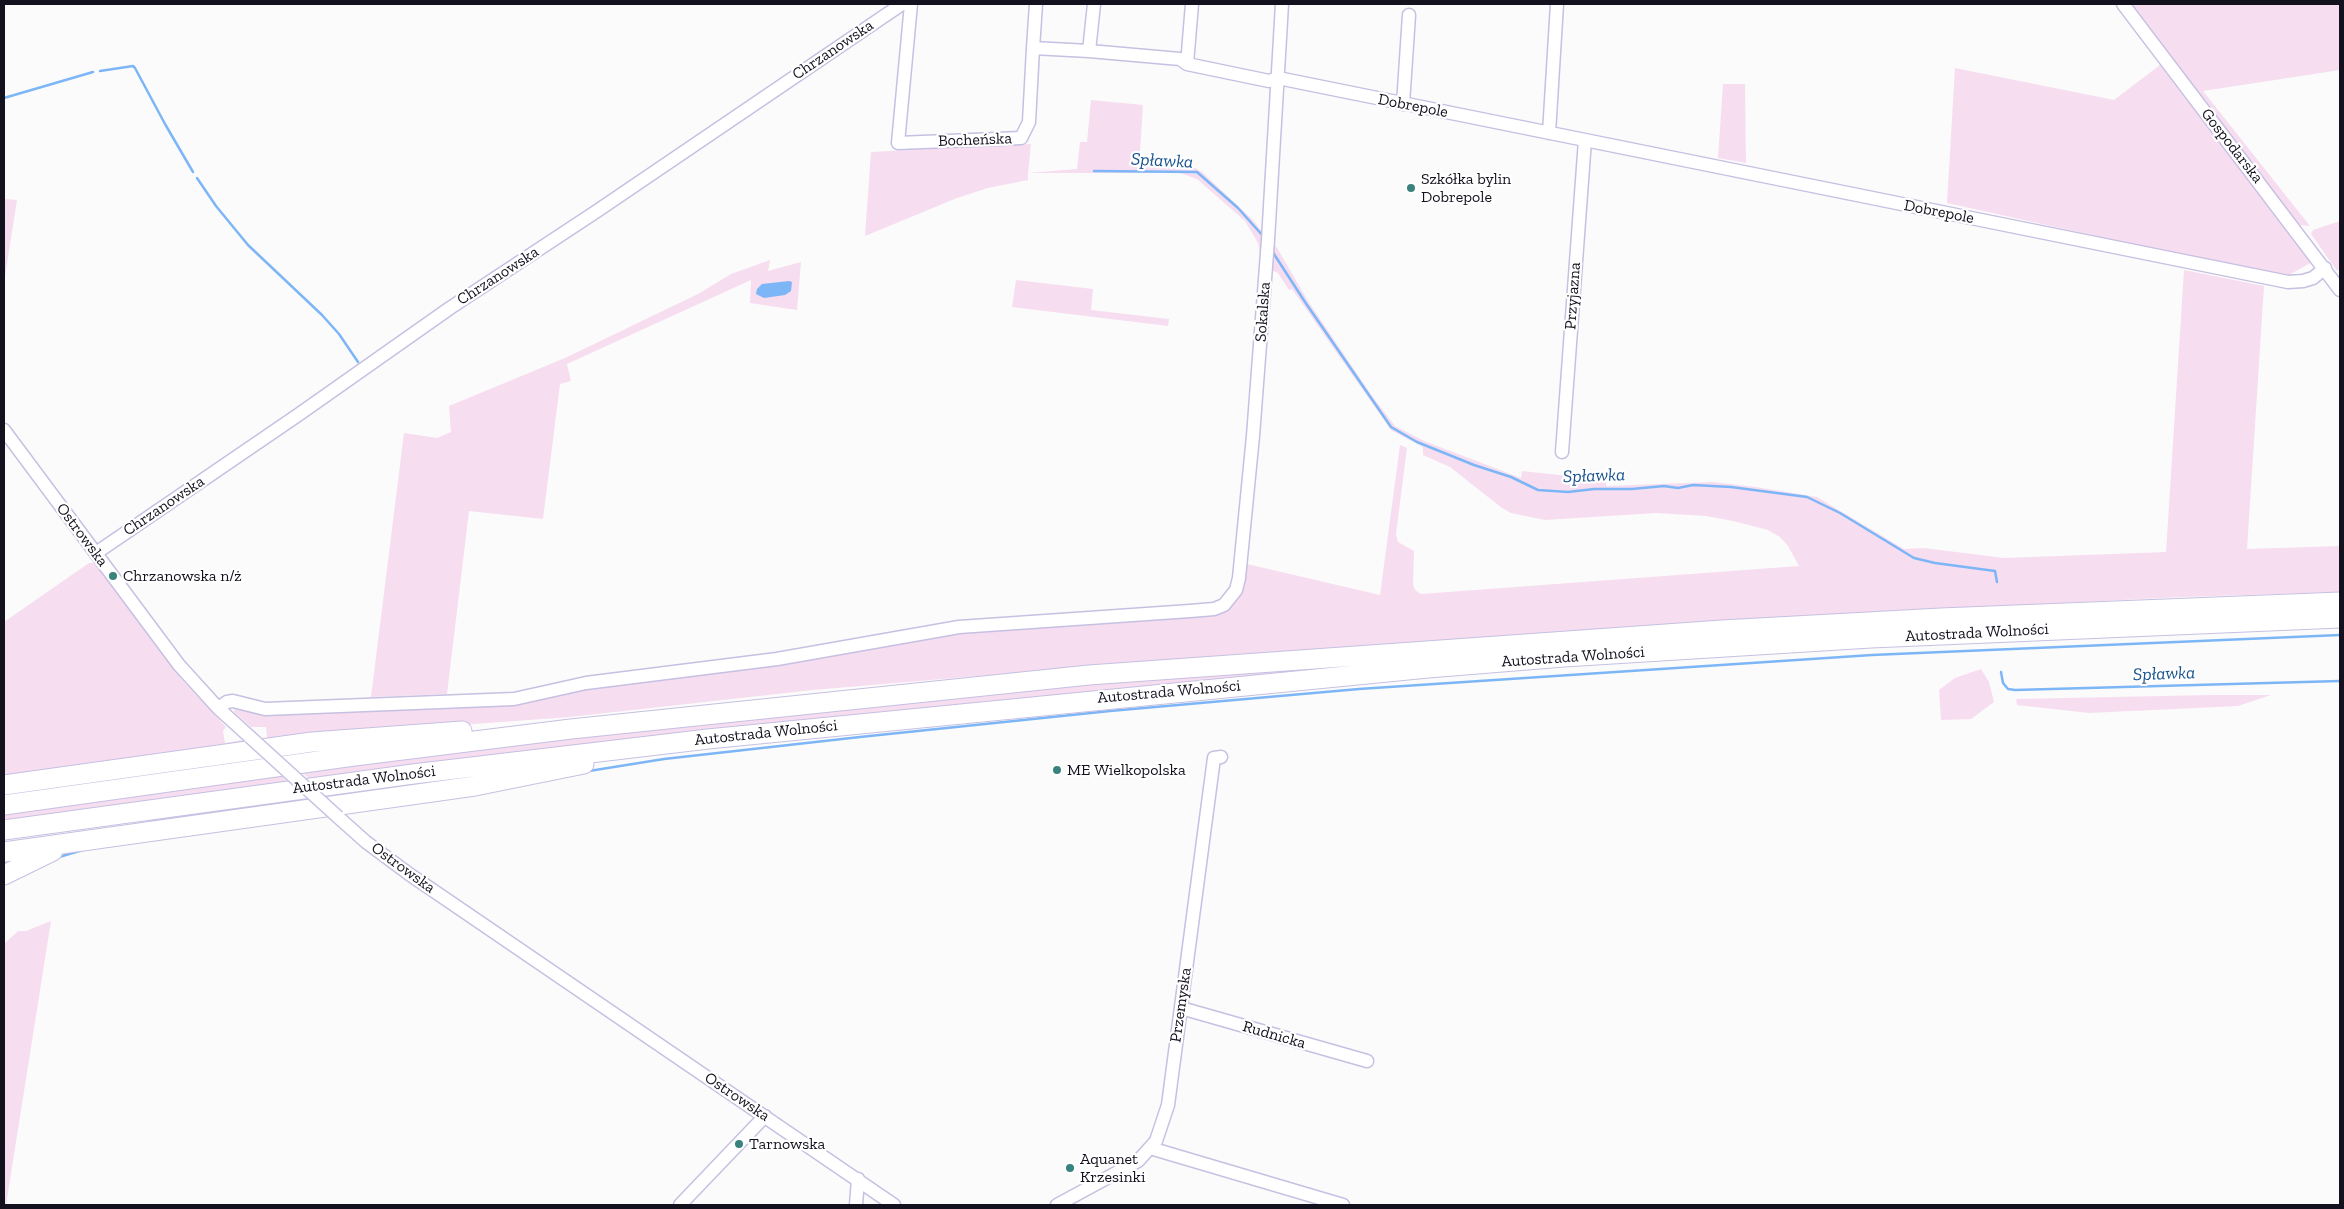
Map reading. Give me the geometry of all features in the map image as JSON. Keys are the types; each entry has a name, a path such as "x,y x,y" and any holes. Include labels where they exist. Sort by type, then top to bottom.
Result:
{"highway":[{"name":"Autostrada Wolności","path":"4,805 354,756 571,729 996,683 1183,667 1931,618 2340,602"},
{"name":"Autostrada Wolności","path":"4,830 413,774 708,739 1169,692 1564,657 2049,629 2340,618"},
{"path":"4,785 330,740 528,727 571,729"},
{"path":"4,852 475,786 708,739"},
{"path":"4,780 53,777"},
{"path":"4,875 54,851 102,837"}],"street":[{"name":"Chrzanowska","path":"96,553 450,308 902,4"},
{"name":"Bocheńska","path":"911,4 898,143 1022,138 1029,122 1036,4"},
{"path":"1089,50 1094,4"},
{"path":"1187,64 1192,4"},
{"name":"Sokalska","path":"218,708 227,702 233,701 265,709 514,699 586,683 777,659 959,627 1214,609 1224,605 1236,590 1241,567 1256,399 1282,4"},
{"path":"1549,133 1557,4"},
{"name":"Gospodarska","path":"2123,4 2340,290"},
{"path":"1403,104 1409,14"},
{"path":"1033,48 1089,50 1180,59 1187,64 1269,81 1278,78"},
{"name":"Dobrepole","path":"1278,78 2288,282 2313,278 2325,268"},
{"name":"Przyjazna","path":"1562,452 1584,140"},
{"name":"Ostrowska","path":"4,430 183,670 218,708 366,842 894,1205"},
{"name":"Przemyska","path":"1057,1205 1138,1161 1156,1141 1168,1104 1214,758 1222,757"},
{"name":"Rudnicka","path":"1181,1008 1367,1061"},
{"path":"680,1205 765,1116"},
{"path":"1150,1148 1343,1205"},
{"path":"856,1205 858,1179"}],"shaded area":[{"path":"2127,4 2340,4 2340,70 2203,91 2310,226 2300,225"},
{"path":"2160,65 2312,262 2289,275 2272,275 1947,203 1955,68 2114,100"},
{"path":"1723,84 1745,84 1746,163 1718,158"},
{"path":"1091,100 1143,105 1139,167 1195,168 1202,172 1252,219 1264,234 1261,258 1258,243 1245,221 1197,179 1180,173 1028,173 1077,169 1080,142 1087,142"},
{"path":"1031,144 1028,180 988,188 957,198 865,236 871,152"},
{"path":"4,199 17,200 4,283"},
{"path":"2340,221 2340,269 2337,271 2311,234 2313,230"},
{"path":"1273,241 1308,301 1372,396 1395,426 1424,441 1521,478 1522,471 1606,480 1606,486 1712,482 1817,497 1904,549 1924,548 2004,558 2166,552 2184,270 2264,286 2247,549 2340,546 2340,592 2182,597 1883,612 1226,655 813,690 570,717 267,739 266,727 251,727 234,712 234,709 240,710 241,707 568,691 951,635 1218,611 1247,564 1380,595 1400,445 1407,448 1396,534 1398,542 1414,551 1413,584 1415,590 1421,594 1799,566 1788,546 1780,537 1768,530 1733,521 1706,516 1656,513 1545,520 1511,513 1502,508 1450,467 1423,455 1423,447 1391,430 1292,289 1289,290 1278,273 1271,270"},
{"path":"770,260 768,271 801,262 797,310 750,303 751,280 567,364 571,381 560,384 543,519 469,511 447,694 371,697 404,433 437,438 451,432 449,406 565,358 698,294 731,274"},
{"path":"1016,280 1093,289 1091,310 1169,319 1168,326 1012,307"},
{"path":"89,563 96,563 181,679 226,727 223,731 225,743 242,740 247,745 26,774 4,775 4,622"},
{"path":"1912,630 312,781 298,769 1074,681"},
{"path":"1981,669 1989,682 1994,702 1971,719 1941,720 1939,690 1955,678"},
{"path":"2271,695 2238,706 2089,713 2017,705 2016,699"},
{"path":"277,772 290,784 4,825 4,811"},
{"path":"51,921 6,1205 4,1205 4,944 18,931 26,931"}],"water":[{"path":"792,282 791,291 785,295 764,298 756,294 757,289 762,284"}],"waterway":[{"path":"100,71 133,66 135,68 193,172"},
{"path":"4,98 93,72"},
{"name":"Spławka","path":"1094,171 1197,172 1238,208 1263,236"},
{"path":"197,178 216,206 248,245 322,315 339,334 358,362"},
{"name":"Spławka","path":"1272,251 1391,427 1417,442 1474,465 1511,477 1538,490 1568,492 1664,486 1678,488 1693,485 1731,487 1807,497 1840,513 1914,558 1935,563 1995,571 1997,582"},
{"path":"589,771 664,759 860,737 1110,711 1359,689 1872,655 2340,635"},
{"name":"Spławka","path":"2001,672 2003,683 2008,689 2015,690 2340,681"},
{"path":"59,857 83,850"}],"place":[{"name":"Szkółka bylin Dobrepole","path":"1411,188"},
{"name":"Chrzanowska n/ż","path":"113,576"},
{"name":"ME Wielkopolska","path":"1057,770"},
{"name":"Tarnowska","path":"739,1144"},
{"name":"Aquanet Krzesinki","path":"1070,1168"}]}
